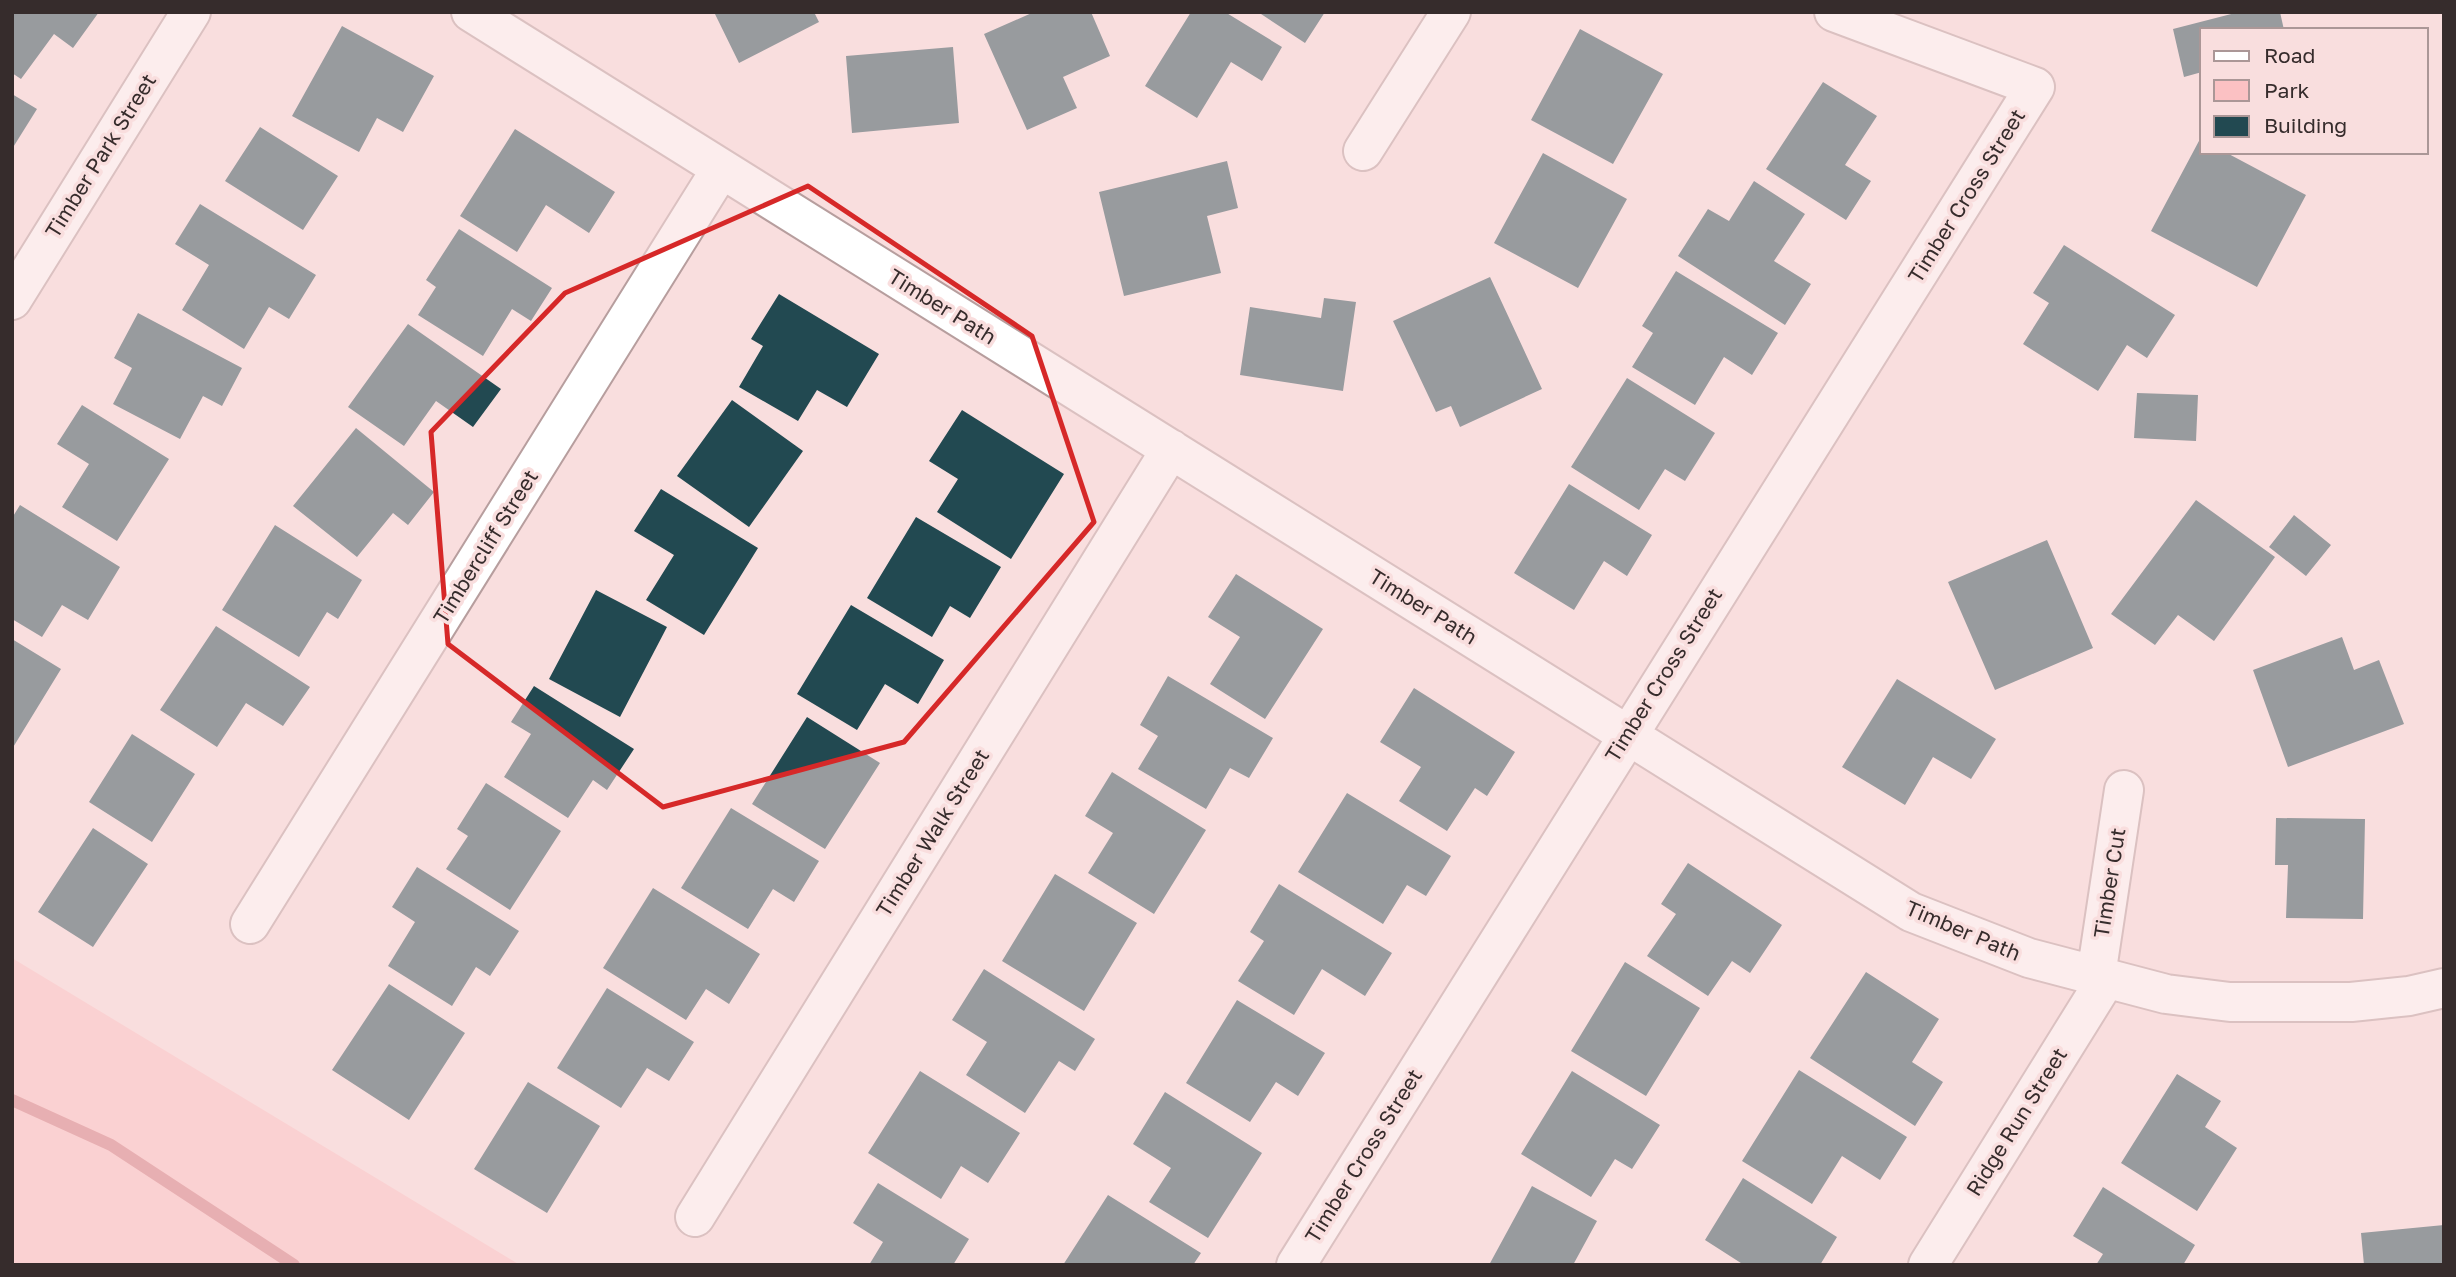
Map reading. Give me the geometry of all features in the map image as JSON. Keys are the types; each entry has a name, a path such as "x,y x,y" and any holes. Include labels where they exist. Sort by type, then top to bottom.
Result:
{"street":[{"name":"Timber Park Street","path":"12,300 191,12"},
{"name":"Timber Path","path":"471,12 1911,912 2029,958 2166,994 2230,1002 2351,1002 2409,996 2444,988"},
{"path":"1363,150 1451,12"},
{"name":"Timber Cross Street","path":"1296,1265 2035,87 1834,12"},
{"name":"Timbercliff Street","path":"250,924 721,169"},
{"name":"Timber Walk Street","path":"695,1217 1171,449"},
{"name":"Timber Cut","path":"2101,977 2124,790"},
{"name":"Ridge Run Street","path":"1928,1265 2101,977"}],"highlighted area":[{"path":"808,186 1032,336 1094,522 904,742 663,807 448,644 431,432 565,293"}],"green space":[{"path":"12,958 520,1265 12,1265"}],"building":[{"path":"12,12 99,12 73,48 54,34 21,79 12,73"},
{"path":"714,12 814,12 819,22 739,63"},
{"path":"1034,12 1091,12 1110,56 1063,77 1077,108 1027,130 984,34"},
{"path":"1191,12 1225,12 1282,47 1262,81 1231,62 1197,118 1145,86"},
{"path":"1258,12 1325,12 1305,43"},
{"path":"2239,12 2280,12 2284,28 2200,28 2200,73 2184,77 2173,29"},
{"path":"342,26 434,76 403,132 377,118 359,152 292,116"},
{"path":"1580,29 1663,74 1613,164 1531,120"},
{"path":"953,47 959,123 852,133 846,56"},
{"path":"1823,82 1877,116 1845,165 1871,181 1846,220 1766,169"},
{"path":"12,94 37,109 12,149"},
{"path":"260,127 338,176 303,230 225,181"},
{"path":"515,129 615,192 589,233 546,205 517,252 460,216"},
{"path":"2200,139 2200,154 2229,154 2306,195 2257,287 2151,231"},
{"path":"1543,153 1627,199 1578,288 1494,243"},
{"path":"1227,161 1238,208 1207,216 1221,273 1124,296 1099,192"},
{"path":"1754,181 1805,214 1774,261 1811,284 1785,325 1678,256 1708,209 1729,221"},
{"path":"200,204 316,275 289,319 269,307 244,349 182,310 209,265 175,244"},
{"path":"459,229 552,288 531,321 512,309 483,356 418,315 436,287 426,280"},
{"path":"2064,245 2175,315 2147,358 2127,345 2098,391 2023,344 2049,303 2033,293"},
{"path":"1676,271 1778,333 1752,375 1724,357 1695,405 1632,367 1653,333 1642,326"},
{"path":"1490,277 1542,389 1460,427 1451,406 1436,412 1393,321"},
{"path":"779,294 879,354 847,407 817,390 798,421 739,387 763,346 751,339"},
{"path":"1324,298 1356,302 1343,391 1240,375 1250,307 1321,318"},
{"path":"138,313 242,368 222,406 203,396 180,439 113,404 132,368 114,358"},
{"path":"408,324 501,389 473,427 436,401 404,446 348,407"},
{"path":"1627,378 1715,433 1685,481 1665,469 1639,510 1571,467"},
{"path":"2137,393 2198,395 2196,441 2134,438"},
{"path":"732,400 803,451 749,527 677,476"},
{"path":"82,405 169,459 117,541 62,507 89,464 57,444"},
{"path":"962,410 1064,474 1011,559 937,512 958,479 929,461"},
{"path":"356,428 434,492 408,525 393,513 357,557 293,506"},
{"path":"1569,484 1652,535 1627,576 1604,561 1574,610 1514,573"},
{"path":"661,489 758,548 704,635 646,600 674,555 634,531"},
{"path":"2196,500 2275,557 2214,641 2178,615 2155,645 2111,614"},
{"path":"20,505 120,567 88,620 62,605 42,637 12,619 12,518"},
{"path":"2294,515 2331,545 2306,576 2269,547"},
{"path":"916,517 1001,567 970,618 950,606 932,637 867,598"},
{"path":"275,525 362,580 338,619 327,612 299,657 222,610"},
{"path":"2047,540 2093,648 1995,690 1948,582"},
{"path":"1236,574 1323,629 1265,719 1210,684 1240,637 1208,617"},
{"path":"596,590 667,627 620,717 549,679"},
{"path":"851,605 944,660 918,704 885,684 857,730 797,694"},
{"path":"216,626 310,687 283,726 246,703 217,747 160,710"},
{"path":"2342,637 2354,670 2379,660 2404,724 2288,767 2253,670"},
{"path":"12,639 61,669 12,749"},
{"path":"1168,676 1273,738 1249,778 1230,768 1206,809 1138,769 1158,736 1140,725"},
{"path":"1897,679 1996,739 1971,779 1933,757 1905,805 1842,767"},
{"path":"534,686 634,749 607,790 593,780 568,818 504,777 531,734 511,722"},
{"path":"1414,688 1515,752 1487,796 1475,788 1447,831 1399,801 1421,767 1380,742"},
{"path":"807,717 880,763 825,849 752,804"},
{"path":"132,734 195,774 152,842 89,802"},
{"path":"1112,772 1206,830 1154,914 1088,873 1113,833 1085,816"},
{"path":"486,783 561,831 510,910 446,869 468,836 457,829"},
{"path":"1347,793 1451,856 1426,896 1407,885 1383,924 1298,872"},
{"path":"731,808 819,861 794,902 773,889 748,929 681,888"},
{"path":"2276,818 2365,819 2363,919 2286,918 2288,865 2275,865"},
{"path":"93,828 148,864 93,947 38,912"},
{"path":"1688,863 1782,925 1750,973 1732,961 1708,996 1647,956 1676,914 1661,904"},
{"path":"417,867 519,931 490,976 476,967 452,1006 388,966 415,922 392,907"},
{"path":"1055,874 1137,923 1084,1011 1002,961"},
{"path":"1279,884 1392,953 1365,996 1322,969 1294,1015 1238,981 1264,941 1250,932"},
{"path":"653,888 760,954 729,1004 706,989 686,1020 603,968"},
{"path":"1625,962 1700,1008 1646,1096 1571,1051"},
{"path":"984,969 1095,1039 1075,1071 1059,1061 1025,1113 966,1075 987,1042 952,1020"},
{"path":"1866,972 1939,1019 1912,1062 1943,1082 1915,1126 1810,1058"},
{"path":"389,984 465,1033 409,1120 332,1070"},
{"path":"607,988 694,1042 669,1081 647,1068 621,1108 557,1068"},
{"path":"1237,1000 1325,1053 1298,1096 1276,1082 1250,1122 1186,1083"},
{"path":"1799,1070 1907,1137 1880,1180 1842,1156 1812,1204 1742,1161"},
{"path":"920,1071 1020,1133 988,1183 961,1166 941,1199 868,1153"},
{"path":"1572,1071 1660,1125 1632,1169 1615,1159 1591,1197 1521,1154"},
{"path":"2177,1074 2221,1101 2205,1127 2237,1148 2197,1211 2121,1163"},
{"path":"528,1082 600,1126 547,1213 474,1169"},
{"path":"1165,1092 1262,1153 1208,1238 1149,1202 1171,1168 1133,1144"},
{"path":"1743,1178 1837,1237 1820,1265 1744,1265 1705,1240"},
{"path":"878,1183 969,1239 953,1265 869,1265 883,1242 853,1223"},
{"path":"1532,1186 1597,1221 1573,1265 1489,1265"},
{"path":"2103,1187 2195,1245 2183,1265 2096,1265 2103,1254 2073,1236"},
{"path":"1108,1195 1201,1253 1193,1265 1063,1265"},
{"path":"2444,1225 2444,1265 2364,1265 2361,1233"}],"waterway":[{"path":"12,1100 111,1145 294,1265"}]}
